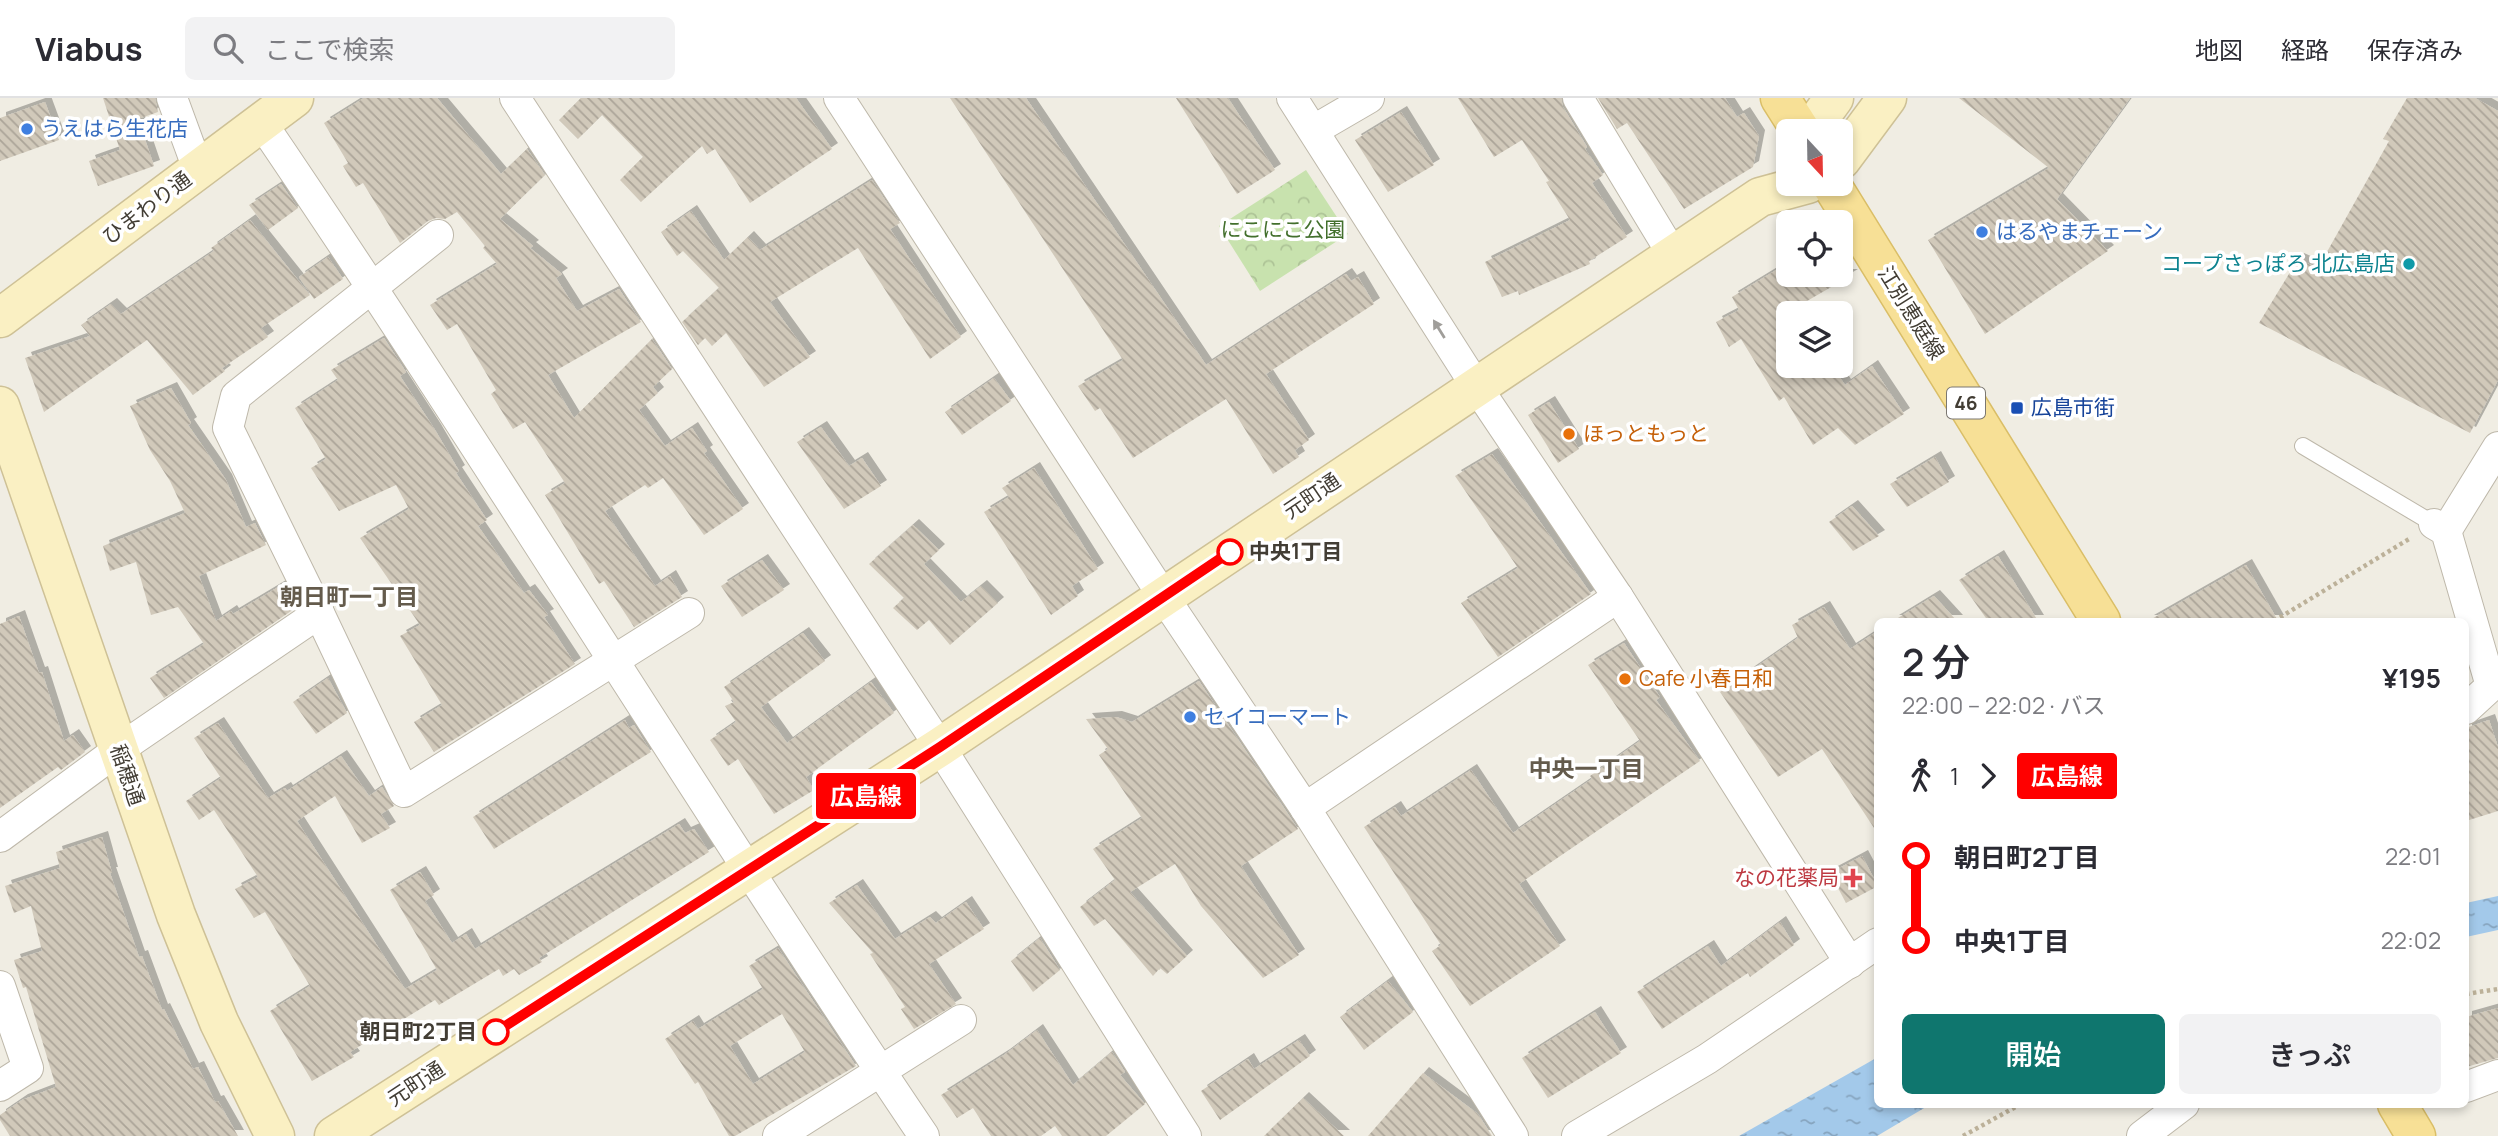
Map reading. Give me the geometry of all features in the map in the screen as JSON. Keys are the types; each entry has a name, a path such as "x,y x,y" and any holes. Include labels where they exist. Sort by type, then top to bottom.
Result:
{"main road":[{"path":"1780,98 1793,119"},
{"name":"江別恵庭線","path":"1838,196 2099,618"}],"street":[{"path":"172,98 198,169"},
{"name":"ひまわり通","path":"0,318 294,98"},
{"path":"515,98 940,747 1186,1136"},
{"path":"839,98 1163,596 1305,808 1513,1136"},
{"path":"1292,98 1476,386 1618,597 1850,963"},
{"path":"1314,130 1369,98"},
{"path":"1578,98 1673,255"},
{"path":"1819,119 1834,98"},
{"path":"1853,144 1887,98"},
{"path":"261,122 372,286 924,1136"},
{"path":"1760,197 1776,175"},
{"path":"1760,197 1776,193"},
{"name":"元町通","path":"334,1136 940,747 1760,197"},
{"path":"438,235 236,396 228,428 404,792 689,613"},
{"name":"稲穂通","path":"0,406 176,915 219,1022 275,1136"},
{"path":"2480,701 2491,686 2440,527 2498,447"},
{"path":"1305,808 1618,597"},
{"path":"0,837 118,750 319,613"},
{"path":"1577,1136 1707,1059 1874,946"},
{"path":"0,986 28,1069 0,1086"},
{"path":"778,1136 961,1020"},
{"path":"2469,1086 2498,1075"},
{"path":"2141,1136 2179,1108"}],"lane":[{"path":"2303,446 2440,527"}],"path":[{"path":"2279,618 2440,527"},
{"path":"2469,994 2498,989"},
{"path":"1963,1136 2014,1108"}],"green space":[{"name":"にこにこ公園","path":"1306,170 1348,234 1260,291 1219,226"}],"water":[{"path":"2498,896 2498,930 2469,936 2469,902"},
{"path":"1874,1059 1874,1108 1924,1108 1877,1136 1739,1136"}],"building":[{"path":"103,98 155,98 158,112 138,119 154,166 98,186 89,161 120,150"},
{"path":"364,98 437,98 501,174 527,149 545,175 500,219 562,274 556,278 577,311 619,289 641,322 548,375 574,418 652,339 672,369 653,387 658,393 639,410 665,446 692,428 707,451 704,453 743,509 704,535 663,478 648,488 645,485 605,511 655,586 670,576 682,597 634,627 604,581 599,584 545,495 565,483 525,422 513,429 491,394 496,390 457,324 447,330 430,305 497,264 457,212 445,219 428,221 400,243 363,183 356,187 343,166 348,163 324,123"},
{"path":"581,98 796,98 832,149 750,203 715,149 707,154 702,146 641,202 620,180 643,157 602,115 578,139 559,120"},
{"path":"950,98 1026,98 1206,365 1346,274 1351,281 1358,277 1374,304 1266,374 1309,440 1295,450 1299,457 1273,474 1226,399 1133,458 1100,408 1095,411 1078,386 1123,360"},
{"path":"1176,98 1228,98 1275,170 1237,194"},
{"path":"1458,98 1561,98 1563,107 1587,147 1585,149 1603,175 1592,183 1627,237 1589,261 1590,264 1519,295 1518,291 1502,297 1485,262 1570,220 1522,140 1494,157"},
{"path":"1598,98 1725,98 1737,117 1744,113 1759,136 1753,167 1684,209 1627,123 1617,129"},
{"path":"1959,98 2130,98 2057,199 2108,251 1985,334 1928,240 2049,168"},
{"name":"コープさっぽろ 北広島店","path":"2407,98 2475,98 2498,111 2498,380 2470,433 2259,323 2298,259 2318,268 2389,141 2383,139"},
{"name":"うえはら生花店","path":"45,102 59,140 0,161 0,118"},
{"path":"1401,112 1434,165 1388,192 1355,140"},
{"path":"872,180 900,223 890,229 961,337 930,359 858,248 770,302 810,357 764,387 726,333 712,346 705,338 698,345 682,322 719,288 683,251 677,256 661,232 691,211 724,260 748,237 760,250"},
{"path":"281,184 298,208 268,230 249,205"},
{"path":"250,220 310,295 261,328 268,337 222,368 225,371 193,395 147,340 44,412 25,358 90,336 81,325 111,304 121,314 214,251 211,248"},
{"path":"328,257 343,279 314,299 299,277"},
{"path":"1776,270 1776,287 1831,287 1807,301 1776,301 1776,378 1840,378 1845,385 1872,366 1904,414 1855,445 1838,428 1813,445 1784,397 1779,401 1741,339 1729,347 1716,322 1739,310 1732,297"},
{"path":"384,338 406,372 400,376 459,471 456,473 487,520 478,526 524,593 529,590 548,615 544,617 575,664 434,752 414,722 442,705 400,636 420,625 360,538 409,509 396,485 339,511 311,468 326,459 295,408 338,380 331,370"},
{"path":"994,378 1011,401 962,435 945,412"},
{"path":"171,388 191,423 188,425 226,480 246,527 255,523 266,545 199,576 216,621 285,583 297,607 164,698 150,678 204,644 178,607 151,615 136,562 110,571 103,546 185,513 170,481 150,450 130,406"},
{"path":"1549,402 1579,449 1558,463 1528,415"},
{"path":"821,427 849,466 862,458 881,486 844,509 797,442"},
{"path":"1492,454 1591,594 1498,657 1461,603 1518,568 1455,476"},
{"path":"1935,457 1949,482 1907,507 1890,484"},
{"path":"1034,468 1098,569 1072,586 1078,596 1051,615 984,512 1009,497 1002,488"},
{"path":"1852,506 1879,536 1853,551 1829,522"},
{"path":"913,525 939,550 924,564 961,602 981,586 998,603 950,645 929,620 917,630 893,608 904,598 869,564"},
{"path":"1998,556 2036,618 1986,618 1959,580"},
{"path":"762,560 784,590 742,617 721,586"},
{"path":"2246,565 2276,618 2153,618"},
{"path":"1934,596 1954,618 1898,618"},
{"path":"1824,607 1850,649 1874,634 1874,828 1822,749 1778,777 1720,692 1798,638 1792,625"},
{"path":"19,616 39,673 42,672 64,741 73,735 85,752 61,770 58,767 0,808 0,624"},
{"path":"803,633 825,661 761,707 787,743 871,682 894,713 806,777 814,790 774,814 738,759 728,766 710,740 736,722 725,706 734,702 724,687"},
{"path":"1624,643 1660,697 1656,700 1700,761 1519,884 1560,946 1470,1006 1432,951 1441,945 1364,827 1395,807 1401,816 1471,770 1513,833 1592,779 1590,776 1640,741 1588,665"},
{"path":"328,678 347,713 316,734 293,702"},
{"path":"1199,681 1298,829 1241,866 1299,955 1263,978 1201,906 1175,864 1130,892 1187,956 1167,974 1160,968 1153,976 1105,919 1094,926 1080,907 1115,880 1093,849 1142,818 1099,755 1108,749 1086,719 1116,717 1132,722"},
{"path":"625,720 629,728 634,725 651,752 494,849 473,817"},
{"path":"2489,720 2498,747 2498,811 2469,820 2469,727"},
{"path":"218,723 268,798 285,788 287,791 341,756 369,796 382,787 394,806 381,814 390,828 362,843 335,796 297,821 405,989 437,970 390,890 420,872 434,895 425,901 452,943 466,934 475,949 679,824 685,833 694,829 709,852 539,958 542,962 519,975 514,969 503,976 499,969 439,1005 435,1000 350,1052 354,1057 312,1081 270,1011 310,986 265,912 254,918 235,889 258,877 214,810 199,820 186,801 221,778 194,738"},
{"path":"102,837 110,873 139,957 142,956 162,1010 164,1009 193,1069 198,1067 215,1102 218,1101 238,1136 10,1136 0,1120 0,1115 22,1100 56,1087 26,987 23,988 14,960 42,951 31,906 14,913 5,886 60,868 56,852"},
{"path":"1862,856 1874,878 1874,888 1846,903 1830,873"},
{"path":"857,885 895,939 930,917 936,923 966,902 984,929 929,964 956,1004 914,1029 901,1009 905,1007 870,954 873,953 829,903"},
{"path":"1780,922 1794,945 1750,977 1748,973 1662,1029 1637,992 1708,946 1721,966"},
{"path":"1040,938 1060,970 1033,992 1011,961"},
{"path":"778,948 856,1066 735,1136 729,1136 698,1082 695,1084 665,1039 693,1021 698,1029 763,989 749,966","holes":["782,1014 805,1052 753,1084 730,1046"]},
{"path":"1388,981 1413,1012 1364,1050 1340,1017"},
{"path":"2498,1008 2498,1058 2469,1066 2469,1016"},
{"path":"1595,1012 1621,1053 1548,1098 1522,1058"},
{"path":"1037,1030 1073,1085 1112,1052 1125,1072 1120,1075 1145,1104 1106,1136 1062,1136 1055,1126 1041,1136 991,1136 973,1108 957,1118 941,1095 1004,1055"},
{"path":"1299,1040 1310,1056 1220,1120 1201,1091 1248,1059 1254,1069"},
{"path":"1423,1073 1478,1114 1492,1136 1368,1136"},
{"path":"1303,1098 1344,1136 1264,1136"}],"bus line":[{"name":"広島線","path":"496,1032 940,747 1230,552"}],"place":[{"name":"うえはら生花店","path":"27,129"},
{"name":"はるやまチェーン","path":"1982,232"},
{"name":"コープさっぽろ 北広島店","path":"2409,264"},
{"name":"広島市街","path":"2017,408"},
{"name":"ほっともっと","path":"1569,434"},
{"name":"中央1丁目","path":"1230,552"},
{"name":"Cafe 小春日和","path":"1625,679"},
{"name":"セイコーマート","path":"1190,717"},
{"name":"なの花薬局","path":"1853,878"},
{"name":"朝日町2丁目","path":"496,1032"}],"district":[{"name":"朝日町一丁目","path":"349,597"},
{"name":"中央一丁目","path":"1586,769"}]}
